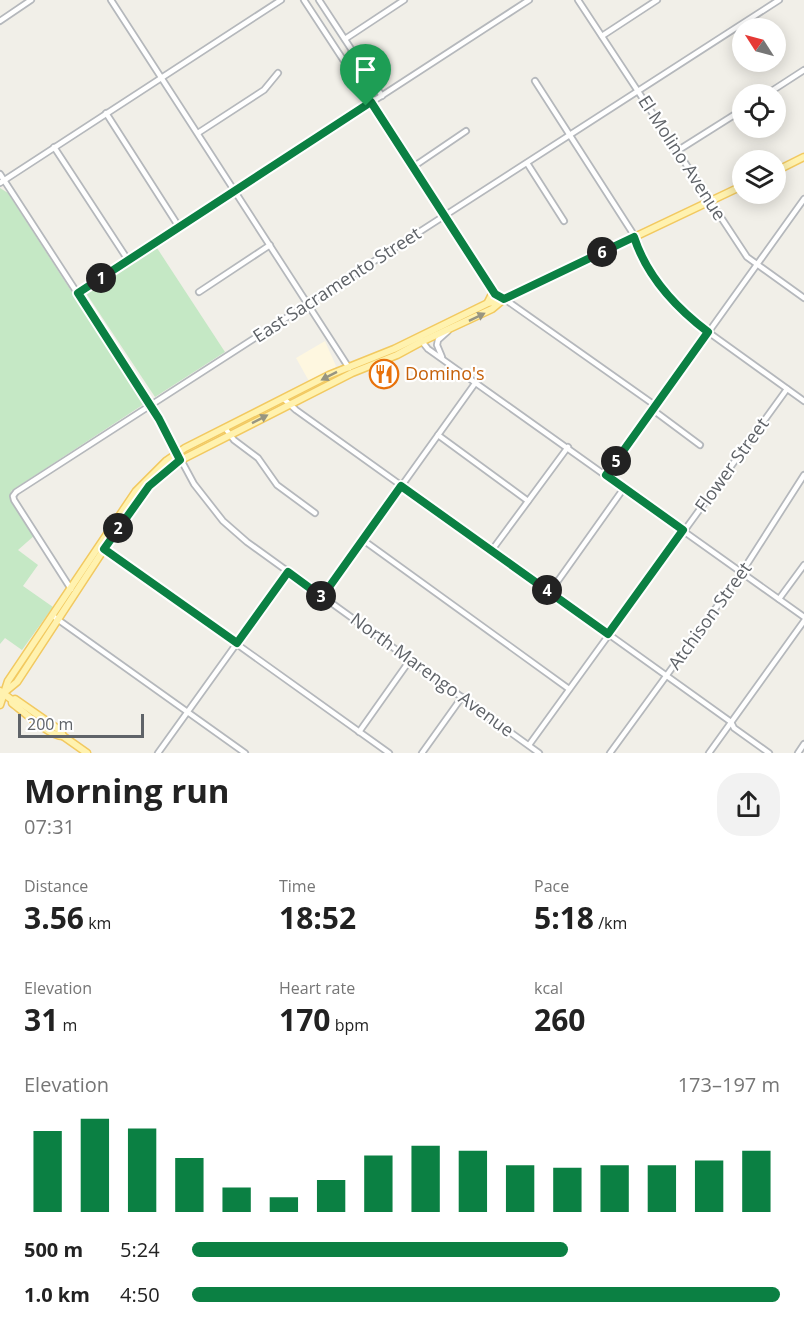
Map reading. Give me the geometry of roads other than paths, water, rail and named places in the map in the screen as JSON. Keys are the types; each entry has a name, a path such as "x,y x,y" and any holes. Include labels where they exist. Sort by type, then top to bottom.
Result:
{"main road":[{"path":"786,166 804,157"},
{"path":"0,705 1,693 16,682 56,618 149,486 180,460 488,303 504,299 732,191"},
{"path":"488,303 494,290"},
{"path":"420,339 448,331 492,309 504,299"},
{"path":"56,618 71,589 136,490 177,453 348,366 381,358"},
{"path":"1,693 12,700 15,699 61,731 63,736 87,753"}],"street":[{"path":"0,21 23,2 31,0"},
{"path":"111,0 309,303 352,373"},
{"path":"2,182 281,0"},
{"path":"304,0 494,290 654,408 700,445"},
{"path":"319,0 382,96"},
{"path":"345,39 404,0"},
{"path":"78,293 529,0"},
{"name":"El Molino Avenue","path":"578,0 742,249 757,265 804,298"},
{"path":"602,36 657,0"},
{"name":"East Sacramento Street","path":"71,589 14,500 13,496 16,492 778,0"},
{"path":"782,84 804,70"},
{"path":"198,133 264,90 278,73"},
{"path":"535,81 632,232 658,284 680,309 708,332 804,401"},
{"path":"106,113 178,227"},
{"path":"677,151 732,116"},
{"path":"413,167 466,131"},
{"path":"54,147 128,260"},
{"path":"527,163 564,221"},
{"name":"North Marengo Avenue","path":"0,174 2,182 78,293 151,406 194,484 223,521 247,542 539,753"},
{"path":"606,475 804,199"},
{"path":"199,292 270,245"},
{"path":"443,359 437,345 438,340 448,331"},
{"path":"420,339 443,359 742,572 804,619 709,753"},
{"path":"322,597 476,382"},
{"name":"Flower Street","path":"529,745 787,389"},
{"path":"284,399 401,486 731,722 734,728 769,753"},
{"path":"225,428 234,440 258,458 277,485 315,513"},
{"path":"438,435 528,501"},
{"path":"492,550 567,447"},
{"name":"Atchison Street","path":"610,753 742,572 804,475"},
{"path":"550,592 624,488"},
{"path":"363,540 569,689"},
{"path":"104,549 389,753"},
{"path":"779,599 804,565"},
{"path":"158,753 288,572"},
{"path":"56,618 245,753"},
{"path":"359,732 410,660"},
{"path":"422,753 462,697"},
{"path":"798,753 804,744"}],"place":[{"name":"Domino's","path":"384,374"}]}
